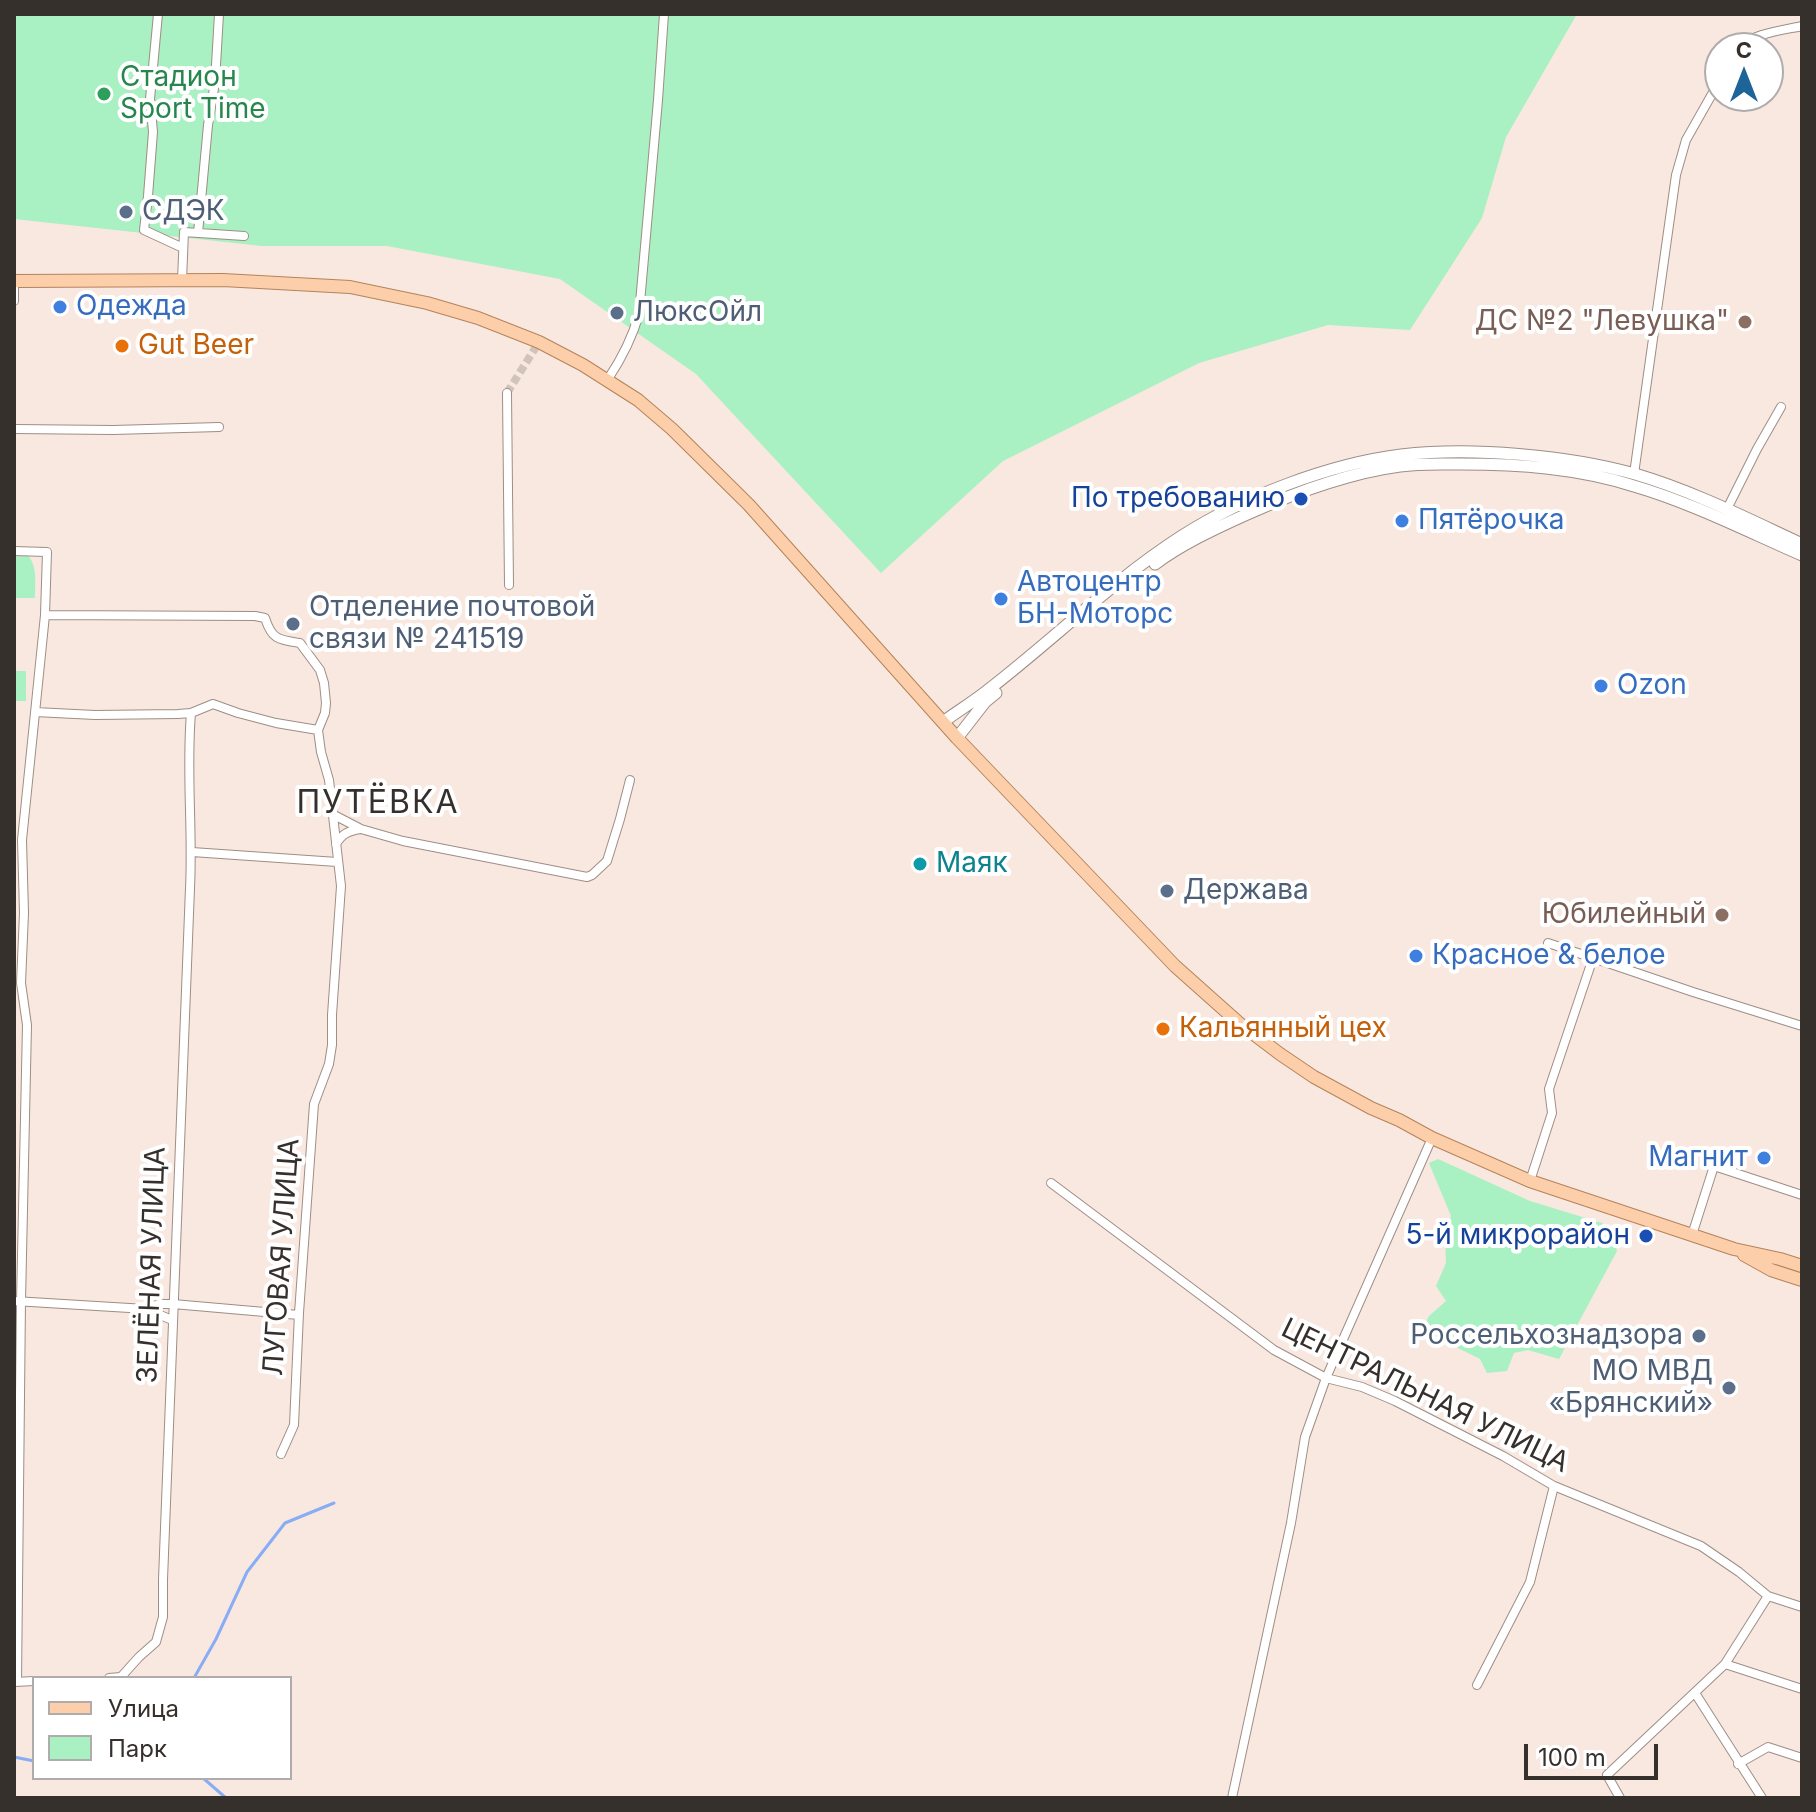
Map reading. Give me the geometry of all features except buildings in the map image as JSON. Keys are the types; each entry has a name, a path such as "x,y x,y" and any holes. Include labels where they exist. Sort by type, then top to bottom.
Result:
{"main road":[{"path":"14,281 182,280 350,287 427,303 478,318 519,333 608,379 672,429 749,505 957,738 1175,966 1250,1033 1314,1077 1371,1108 1530,1181 1734,1249 1802,1266"},
{"path":"943,722 986,692 1120,581 1184,535 1269,491 1368,461 1402,455 1447,453 1553,458 1634,474 1727,509 1802,544"},
{"path":"957,738 985,702 1162,559 1209,531 1272,503 1368,472 1403,465 1498,464 1554,468 1592,475 1678,501 1802,555"},
{"path":"1734,1249 1771,1270 1802,1280"}],"street":[{"path":"158,14 150,99 153,132 144,230 183,248"},
{"path":"198,233 215,82 219,14"},
{"path":"608,379 631,341 639,314 664,14"},
{"path":"1778,32 1802,26"},
{"path":"1634,474 1676,175 1686,140 1704,108"},
{"path":"182,280 184,232 244,236"},
{"path":"14,288 14,301"},
{"path":"507,393 509,585"},
{"path":"1727,509 1781,407"},
{"path":"14,429 219,427"},
{"path":"14,551 47,552 45,615 18,840 24,913 17,983 27,1025 18,1171 16,1682"},
{"path":"35,712 95,715 191,713 213,704 276,723 318,730 325,713 324,683 320,670 300,643 283,641 274,636 265,618 45,615"},
{"name":"ЗЕЛЁНАЯ УЛИЦА","path":"122,1676 156,1642 163,1617 181,1076 192,852 191,713"},
{"name":"ЛУГОВАЯ УЛИЦА","path":"281,1454 294,1425 314,1104 329,1064 332,1045 341,886 329,780 318,730"},
{"path":"334,815 361,829 403,841 587,877 607,861 630,780"},
{"path":"335,845 341,836 361,829"},
{"path":"192,852 337,862"},
{"path":"1548,943 1802,1026"},
{"path":"1530,1181 1552,1113 1549,1089 1593,958"},
{"path":"1232,1798 1288,1534 1305,1437 1326,1378 1432,1138"},
{"path":"1692,1235 1714,1166 1802,1195"},
{"name":"ЦЕНТРАЛЬНАЯ УЛИЦА","path":"1051,1183 1274,1350 1326,1378 1362,1387 1395,1401 1503,1456 1554,1486 1701,1546 1768,1596 1802,1607"},
{"path":"17,1301 146,1309 172,1320"},
{"path":"146,1309 159,1304 173,1304 299,1315"},
{"path":"1477,1685 1530,1582 1554,1486"},
{"path":"1620,1798 1607,1775 1725,1664 1768,1596"},
{"path":"1725,1664 1802,1689"},
{"path":"1695,1693 1762,1798"},
{"path":"1738,1764 1768,1747 1802,1758"}],"green space":[{"path":"14,14 1577,14 1506,137 1482,218 1410,330 1328,325 1199,363 1003,461 881,573 696,374 560,279 387,246 262,246 14,219"},
{"path":"14,552 26,553 30,558 35,574 35,598 14,598"},
{"path":"14,671 26,671 26,701 14,701"},
{"path":"1438,1159 1530,1201 1602,1223 1612,1234 1617,1251 1559,1359 1528,1350 1514,1353 1507,1371 1487,1373 1480,1359 1422,1330 1429,1316 1446,1301 1436,1286 1446,1263 1445,1238 1451,1216 1429,1163"}],"waterway":[{"path":"195,1676 247,1572 285,1523 334,1503"},
{"path":"14,1757 32,1761"},
{"path":"205,1780 226,1798"}],"tunnel":[{"path":"507,393 539,342"}],"place":[{"name":"Стадион Sport Time","path":"104,94"},
{"name":"СДЭК","path":"126,212"},
{"name":"Одежда","path":"60,307"},
{"name":"ЛюксОйл","path":"617,313"},
{"name":"ДС №2 \"Левушка\"","path":"1745,322"},
{"name":"Gut Beer","path":"122,346"},
{"name":"По требованию","path":"1301,499"},
{"name":"Пятёрочка","path":"1402,521"},
{"name":"Автоцентр БН-Моторс","path":"1001,599"},
{"name":"Отделение почтовой связи № 241519","path":"293,624"},
{"name":"Ozon","path":"1601,686"},
{"name":"Маяк","path":"920,864"},
{"name":"Держава","path":"1167,891"},
{"name":"Юбилейный","path":"1722,915"},
{"name":"Красное & белое","path":"1416,956"},
{"name":"Кальянный цех","path":"1163,1029"},
{"name":"Магнит","path":"1764,1158"},
{"name":"5-й микрорайон","path":"1646,1236"},
{"name":"Россельхознадзора","path":"1699,1336"},
{"name":"МО МВД «Брянский»","path":"1729,1388"}],"district":[{"name":"ПУТЁВКА","path":"378,803"}]}
